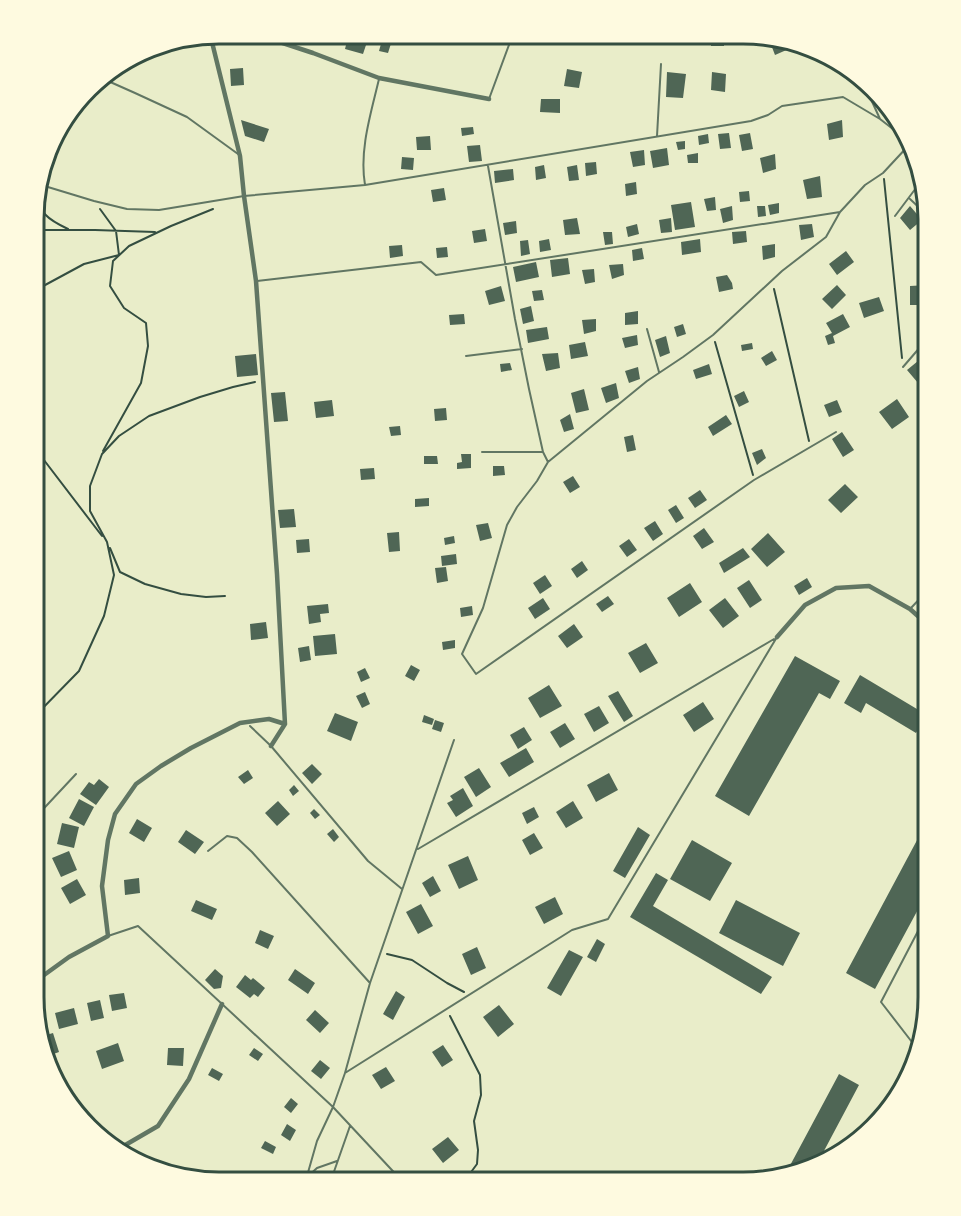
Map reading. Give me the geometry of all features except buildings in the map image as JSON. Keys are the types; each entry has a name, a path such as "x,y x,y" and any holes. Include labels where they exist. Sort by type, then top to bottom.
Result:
{"street":[{"path":"212,44 240,156 256,281 277,574 285,724 271,747"},
{"path":"286,44 379,78 489,99"},
{"path":"777,637 806,605 836,588 868,586 910,609 917,616"},
{"path":"44,975 69,957 108,936 102,886 108,840 115,814 136,784 191,748 240,723 269,719 285,724"},
{"path":"125,1145 158,1126 189,1079 222,1004"}],"lane":[{"path":"489,99 509,44"},
{"path":"657,136 661,64"},
{"path":"365,185 363,173 365,137 379,78"},
{"path":"110,82 187,117 240,156"},
{"path":"47,187 127,209 159,210 244,196 365,185 488,165 751,121 768,115 782,106 843,98 892,129"},
{"path":"872,102 880,119"},
{"path":"836,432 754,480 476,674 462,654 483,608 507,525 549,462 647,381 713,335 772,280 826,237 840,212 865,185 883,173 904,151"},
{"path":"488,165 515,320 543,452 549,462"},
{"path":"895,216 915,190"},
{"path":"909,198 917,205"},
{"path":"256,281 421,262 436,275 840,212"},
{"path":"646,329 659,373"},
{"path":"466,356 522,350"},
{"path":"903,367 918,350"},
{"path":"482,452 543,452"},
{"path":"910,609 918,601"},
{"path":"417,850 777,637"},
{"path":"345,1073 572,930 608,919 777,637"},
{"path":"250,726 271,747 368,861 402,889"},
{"path":"308,1172 317,1142 345,1073 370,983 454,740"},
{"path":"44,808 76,774"},
{"path":"208,851 227,836 237,838 370,983"},
{"path":"108,936 138,926 333,1107 394,1172"},
{"path":"911,1041 881,1002 917,933"},
{"path":"334,1172 350,1125"},
{"path":"313,1172 338,1160"}],"path":[{"path":"883,173 903,367"},
{"path":"94,201 116,231 119,255"},
{"path":"213,209 129,246 113,261 110,286 124,308 146,323 148,346 141,383 102,454 90,486 90,512 120,572 145,584 182,594 206,597 225,596"},
{"path":"44,215 52,222 71,230"},
{"path":"44,230 158,232"},
{"path":"44,285 84,264 119,255"},
{"path":"772,280 810,447"},
{"path":"713,335 754,480"},
{"path":"102,454 119,436 149,416 232,387 264,380"},
{"path":"44,460 107,542 114,575 104,616 79,671 44,706"},
{"path":"380,953 412,960 469,995"},
{"path":"446,1009 480,1075 481,1095 474,1121 478,1150 477,1164 471,1172"}]}
